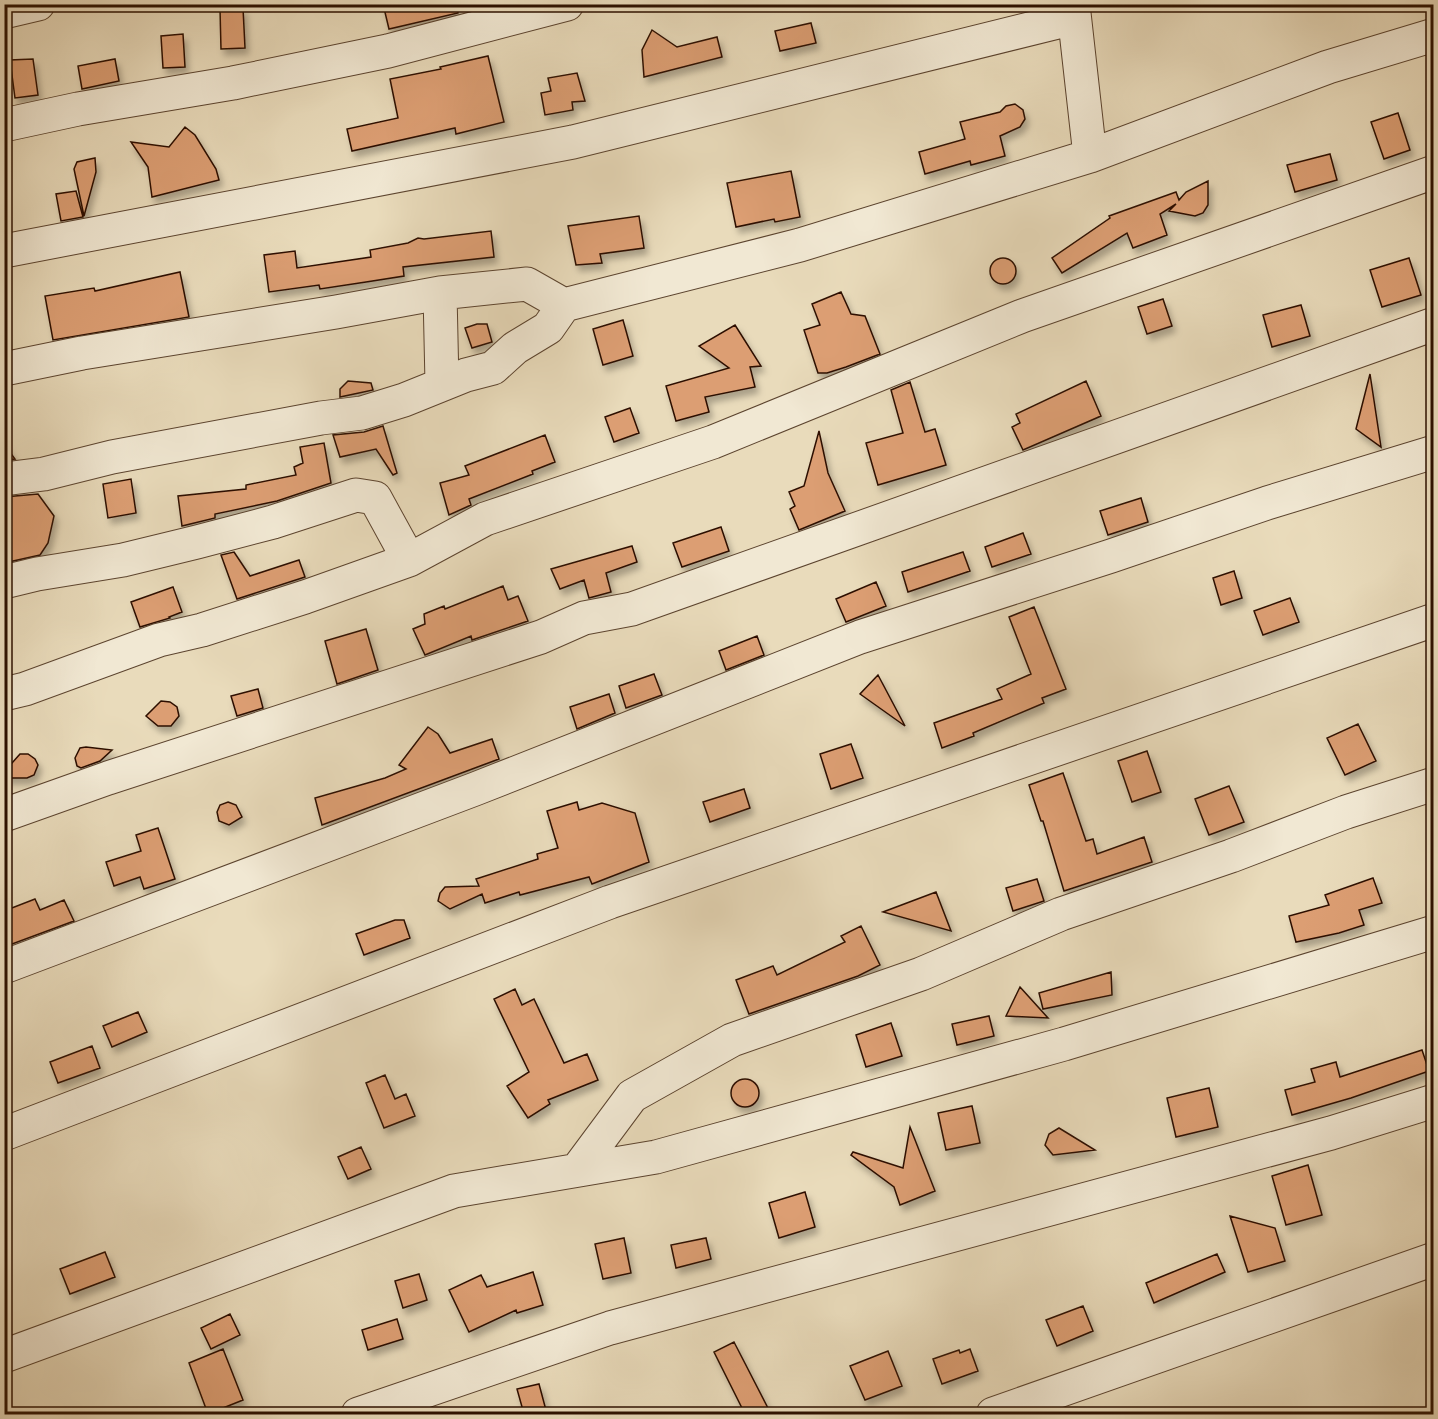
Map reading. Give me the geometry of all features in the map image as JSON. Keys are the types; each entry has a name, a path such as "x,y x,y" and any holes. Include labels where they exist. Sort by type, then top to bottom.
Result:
{"street":[{"path":"4,12 38,4"},
{"path":"4,125 78,109 233,83 388,51 567,4"},
{"path":"4,251 573,142 1074,11 1090,156"},
{"path":"4,479 44,474 112,457 321,418 362,413 466,375 493,368 515,348 548,328 564,305 800,245 1090,156 1328,67 1434,34"},
{"path":"4,694 25,689 159,640 214,627 409,560 485,519 713,442 1022,316 1434,172"},
{"path":"4,369 82,353 440,293 527,284 564,305"},
{"path":"440,293 442,384"},
{"path":"4,815 151,764 541,637 584,618 632,609 1434,324"},
{"path":"4,968 475,789 860,637 1267,503 1434,452"},
{"path":"4,582 37,574 123,560 197,542 273,522 356,495 375,498 409,560"},
{"path":"4,1134 610,902 1434,620"},
{"path":"577,1170 632,1096 732,1040 921,974 1061,914 1231,856 1346,812 1434,784"},
{"path":"4,1356 454,1191 656,1157 1064,1044 1434,932"},
{"path":"358,1414 610,1328 1331,1133 1434,1101"},
{"path":"993,1414 1434,1259"}],"building":[{"path":"383,4 457,4 458,13 389,29"},
{"path":"243,8 245,48 221,49 220,9"},
{"path":"811,23 816,43 780,51 775,31"},
{"path":"652,30 677,47 717,37 722,57 644,77 642,50"},
{"path":"183,34 185,67 163,68 161,36"},
{"path":"488,56 504,122 456,134 455,128 352,151 347,129 398,118 390,79 441,69 440,67"},
{"path":"33,59 38,95 15,98 10,60"},
{"path":"115,59 119,81 82,89 78,66"},
{"path":"577,73 585,101 572,102 573,110 545,115 541,93 551,91 548,78"},
{"path":"1015,104 1023,110 1025,119 1020,127 1000,136 1005,156 971,165 970,161 925,174 919,152 965,139 960,122 1000,112 1006,106"},
{"path":"1398,113 1410,150 1384,159 1371,122"},
{"path":"185,127 195,135 216,169 219,180 152,197 148,167 131,142 169,147"},
{"path":"1330,154 1337,180 1295,192 1287,165"},
{"path":"95,158 96,172 84,216 74,169 77,162"},
{"path":"791,171 800,217 775,222 774,219 736,227 727,183"},
{"path":"1208,181 1208,205 1203,213 1195,216 1169,211 1176,204 1160,214 1167,235 1133,248 1127,233 1062,273 1052,258 1110,218 1109,216 1176,192 1179,200 1186,192"},
{"path":"76,191 83,217 61,221 56,194"},
{"path":"639,216 644,248 600,254 602,263 576,265 568,226"},
{"path":"491,231 494,257 403,267 404,276 366,282 320,289 319,285 269,292 264,255 295,251 297,268 371,257 370,250 408,243 418,238"},
{"path":"1003,258 1012,262 1016,271 1012,280 1003,284 994,280 990,271 994,262"},
{"path":"1409,258 1421,295 1382,307 1370,270"},
{"path":"180,272 189,317 53,340 45,296 94,288 95,291"},
{"path":"841,292 851,314 865,316 880,354 827,373 818,373 804,330 820,325 812,304"},
{"path":"1163,299 1172,326 1147,334 1138,307"},
{"path":"1301,305 1310,336 1272,347 1263,315"},
{"path":"623,320 633,356 603,365 593,329"},
{"path":"487,324 492,342 472,348 465,328"},
{"path":"735,325 761,366 750,367 755,387 705,397 709,412 676,421 666,386 729,368 699,346"},
{"path":"1370,374 1381,447 1356,429"},
{"path":"348,381 371,383 373,390 340,397 340,389"},
{"path":"1086,381 1101,416 1023,450 1012,427 1020,423 1016,414"},
{"path":"910,382 925,432 935,429 946,465 878,485 866,443 903,433 891,390"},
{"path":"630,408 639,433 614,442 605,417"},
{"path":"383,426 397,473 393,475 376,449 340,457 333,435 364,432"},
{"path":"819,431 828,473 845,511 799,530 790,509 795,506 789,492 804,486"},
{"path":"545,435 555,462 532,471 533,474 469,499 471,505 449,515 440,483 469,475 465,466"},
{"path":"324,443 331,483 277,501 215,514 215,518 182,526 178,496 246,489 246,485 296,475 294,467 303,463 300,447"},
{"path":"4,444 15,459 4,460"},
{"path":"131,479 136,513 108,518 103,484"},
{"path":"38,494 54,516 48,543 40,555 4,563 4,497"},
{"path":"1141,498 1148,522 1108,535 1100,511"},
{"path":"721,527 729,551 682,567 673,543"},
{"path":"1023,533 1031,554 992,567 985,547"},
{"path":"632,546 637,562 606,573 611,592 589,598 584,580 560,589 551,569"},
{"path":"234,552 250,576 299,560 305,577 237,599 221,555"},
{"path":"963,552 970,571 908,592 902,572"},
{"path":"1234,571 1242,598 1221,605 1213,578"},
{"path":"876,582 886,606 846,622 836,599"},
{"path":"503,586 508,600 518,596 528,621 472,640 471,636 425,655 413,629 425,624 424,614 444,606 445,609"},
{"path":"173,587 182,612 140,627 131,602"},
{"path":"1290,598 1299,622 1263,635 1254,611"},
{"path":"1034,607 1066,689 1042,698 1044,703 973,733 974,736 942,748 934,723 1002,699 997,689 1031,674 1009,617"},
{"path":"366,629 378,670 337,684 325,641"},
{"path":"757,636 764,655 726,670 719,651"},
{"path":"654,674 662,695 626,708 619,686"},
{"path":"878,675 905,726 860,694"},
{"path":"258,689 263,708 237,716 231,696"},
{"path":"609,694 615,713 577,729 570,707"},
{"path":"161,701 170,702 177,707 179,716 171,726 158,726 146,716"},
{"path":"1358,724 1376,761 1345,775 1327,738"},
{"path":"428,727 438,734 450,753 492,739 499,759 322,825 315,798 385,778 406,769 399,765"},
{"path":"851,744 863,778 831,789 820,754"},
{"path":"80,748 112,750 100,761 81,768 77,766 75,758"},
{"path":"1147,751 1161,792 1132,802 1118,761"},
{"path":"20,754 28,754 35,759 38,765 34,775 27,778 4,778 4,772"},
{"path":"1063,773 1086,841 1093,839 1097,854 1144,837 1152,862 1064,891 1043,821 1041,821 1029,785"},
{"path":"1229,786 1244,822 1209,835 1195,799"},
{"path":"744,789 750,808 710,822 703,802"},
{"path":"228,802 236,805 242,817 229,825 219,821 217,812 220,805"},
{"path":"577,802 579,810 602,803 635,813 649,862 592,884 589,877 520,895 519,892 485,903 482,894 450,909 438,901 445,887 479,886 476,879 538,859 537,854 558,848 547,811"},
{"path":"158,828 175,879 144,889 140,877 114,886 106,862 141,851 136,835"},
{"path":"1373,878 1382,903 1359,910 1364,925 1296,942 1289,916 1329,905 1325,895"},
{"path":"1037,879 1044,901 1013,911 1006,888"},
{"path":"936,892 951,931 883,912"},
{"path":"35,899 40,910 64,900 74,921 4,947 4,911"},
{"path":"395,920 404,920 410,938 364,955 356,934"},
{"path":"861,926 880,965 858,976 749,1014 736,980 773,966 777,975 845,942 841,936"},
{"path":"1111,972 1112,995 1043,1009 1039,993"},
{"path":"1020,987 1048,1018 1006,1016"},
{"path":"515,989 522,1005 534,999 564,1063 587,1054 598,1080 548,1100 550,1104 528,1118 507,1086 529,1072 494,999"},
{"path":"138,1012 147,1032 112,1047 103,1026"},
{"path":"989,1016 994,1036 957,1045 952,1024"},
{"path":"891,1023 902,1056 866,1067 856,1035"},
{"path":"92,1046 100,1068 58,1083 50,1062"},
{"path":"1422,1050 1429,1071 1351,1098 1292,1115 1285,1090 1315,1082 1311,1069 1336,1062 1340,1077"},
{"path":"385,1075 395,1099 406,1094 415,1116 384,1128 366,1083"},
{"path":"745,1079 755,1083 759,1093 755,1103 745,1107 735,1103 731,1093 735,1083"},
{"path":"1209,1088 1218,1127 1176,1137 1167,1098"},
{"path":"972,1106 980,1143 946,1150 938,1113"},
{"path":"910,1127 935,1191 900,1205 894,1187 851,1155 853,1152 903,1168"},
{"path":"1059,1128 1095,1150 1053,1155 1045,1145 1049,1134"},
{"path":"361,1147 371,1169 348,1179 338,1157"},
{"path":"1308,1165 1322,1215 1286,1225 1272,1176"},
{"path":"805,1192 815,1227 779,1238 769,1203"},
{"path":"1230,1216 1275,1228 1285,1261 1248,1272"},
{"path":"624,1238 631,1273 603,1279 595,1244"},
{"path":"706,1238 711,1259 676,1268 671,1245"},
{"path":"105,1252 115,1277 70,1294 60,1269"},
{"path":"1217,1254 1225,1272 1154,1303 1146,1283"},
{"path":"533,1272 543,1305 517,1313 516,1310 469,1332 449,1290 481,1275 487,1287"},
{"path":"419,1274 427,1300 403,1308 395,1281"},
{"path":"1083,1306 1093,1331 1057,1346 1046,1320"},
{"path":"230,1314 240,1335 211,1349 201,1328"},
{"path":"397,1319 403,1339 368,1350 362,1330"},
{"path":"734,1342 771,1414 745,1414 714,1352"},
{"path":"223,1349 243,1400 208,1414 189,1363"},
{"path":"970,1349 978,1371 942,1384 933,1359 959,1350 960,1353"},
{"path":"888,1351 902,1386 865,1400 850,1366"},
{"path":"539,1384 547,1414 524,1414 517,1389"}]}
